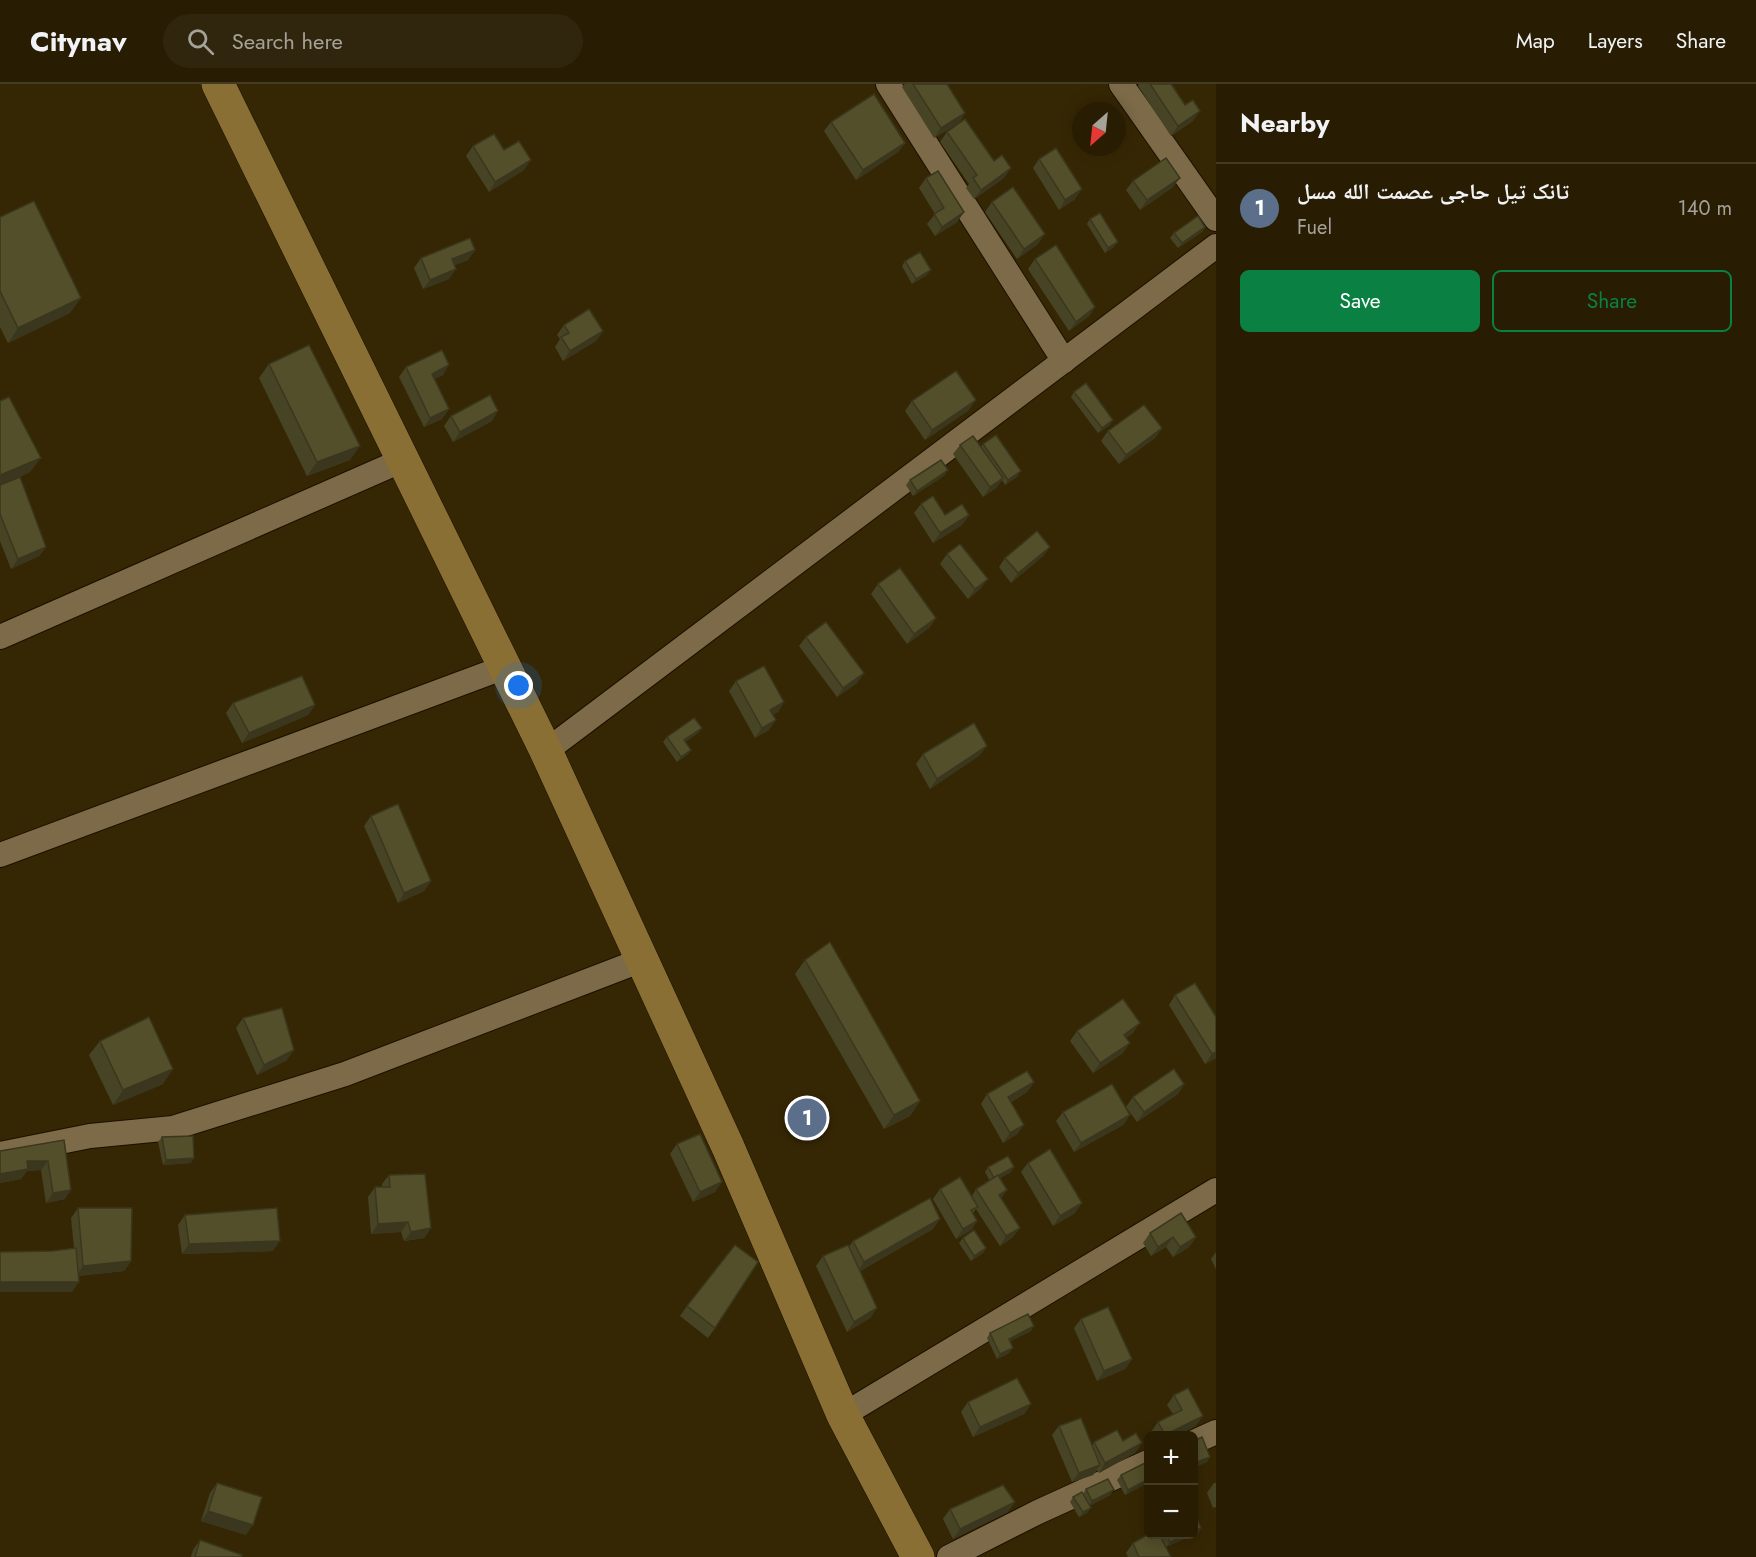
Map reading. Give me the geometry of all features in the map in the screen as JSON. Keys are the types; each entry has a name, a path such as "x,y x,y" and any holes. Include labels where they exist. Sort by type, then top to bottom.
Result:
{"main road":[{"path":"218,84 546,751 728,1147 843,1415 918,1557"}],"street":[{"path":"888,84 1064,361"},
{"path":"1121,84 1216,219"},
{"path":"546,751 1216,246"},
{"path":"0,637 403,460"},
{"path":"0,855 505,667"},
{"path":"0,1154 90,1136 173,1128 345,1074 642,960"},
{"path":"843,1415 1216,1190"},
{"path":"1198,1440 1216,1432"},
{"path":"949,1557 1038,1512 1144,1464"}],"building":[{"path":"913,84 947,84 965,113 941,128"},
{"path":"1150,84 1171,84 1185,105 1193,100 1200,111 1178,126"},
{"path":"874,94 905,143 863,170 831,122"},
{"path":"965,119 994,161 1002,155 1011,168 981,190 973,178 977,175 947,132"},
{"path":"494,134 504,150 519,141 531,160 495,182 473,146"},
{"path":"1056,148 1082,189 1065,200 1039,159"},
{"path":"1166,158 1180,178 1147,200 1133,181"},
{"path":"938,171 964,212 942,227 934,214 944,208 926,178"},
{"path":"1013,187 1045,234 1024,249 992,202"},
{"path":"34,201 81,298 18,328 0,291 0,217"},
{"path":"1100,213 1118,242 1108,248 1090,219"},
{"path":"1198,216 1205,227 1182,243 1174,233"},
{"path":"470,238 475,250 452,259 456,269 430,280 421,258"},
{"path":"1056,245 1095,307 1076,322 1035,259"},
{"path":"920,252 931,270 916,279 905,261"},
{"path":"589,309 603,331 570,351 561,337 569,333 564,325"},
{"path":"309,345 360,446 317,462 269,364"},
{"path":"442,350 449,365 432,374 449,409 430,418 406,367"},
{"path":"956,371 976,400 932,430 912,401"},
{"path":"1086,383 1113,420 1102,428 1074,392"},
{"path":"490,395 498,411 460,432 451,416"},
{"path":"9,397 41,458 0,475 0,401"},
{"path":"1144,405 1162,428 1126,455 1108,431"},
{"path":"996,435 1021,471 1008,480 983,444"},
{"path":"973,436 1003,478 990,487 960,445"},
{"path":"941,460 948,470 917,491 910,480"},
{"path":"20,477 46,547 18,559 0,514 0,485"},
{"path":"933,496 945,515 962,504 969,515 940,533 921,504"},
{"path":"1037,531 1050,547 1018,573 1005,558"},
{"path":"960,544 988,579 975,589 947,554"},
{"path":"900,568 936,618 914,634 878,584"},
{"path":"826,622 864,673 843,688 806,637"},
{"path":"764,666 784,702 770,710 776,720 762,728 736,681"},
{"path":"302,676 315,705 249,733 233,703"},
{"path":"694,718 702,728 684,740 691,750 681,757 667,737"},
{"path":"974,723 987,746 937,779 923,754"},
{"path":"398,804 431,881 404,893 371,816"},
{"path":"830,942 920,1101 894,1115 805,960"},
{"path":"1195,983 1216,1017 1216,1052 1212,1054 1175,995"},
{"path":"1123,999 1140,1023 1124,1035 1130,1043 1100,1063 1077,1031"},
{"path":"282,1008 294,1050 264,1065 243,1018"},
{"path":"149,1017 173,1069 123,1090 100,1041"},
{"path":"1174,1069 1184,1084 1144,1112 1133,1097"},
{"path":"1027,1071 1034,1082 1008,1097 1024,1125 1010,1133 987,1094"},
{"path":"1112,1084 1130,1115 1081,1143 1063,1112"},
{"path":"700,1134 722,1182 700,1192 677,1144"},
{"path":"193,1136 194,1158 166,1160 162,1137"},
{"path":"64,1140 71,1190 53,1193 48,1161 27,1161 28,1169 0,1174 0,1151"},
{"path":"1050,1149 1082,1203 1060,1216 1028,1163"},
{"path":"1008,1156 1014,1167 994,1178 988,1167"},
{"path":"425,1174 431,1228 411,1232 408,1222 378,1224 375,1187 390,1187 389,1175"},
{"path":"998,1175 1007,1190 999,1195 1020,1228 1006,1236 976,1189"},
{"path":"960,1177 978,1207 971,1210 977,1221 963,1229 940,1189"},
{"path":"930,1198 940,1219 864,1262 853,1241"},
{"path":"78,1208 132,1208 131,1261 83,1266"},
{"path":"277,1208 280,1241 189,1244 185,1215"},
{"path":"1181,1213 1196,1237 1180,1247 1173,1237 1158,1247 1150,1233"},
{"path":"974,1230 986,1248 974,1256 963,1238"},
{"path":"735,1245 758,1262 715,1328 687,1306"},
{"path":"848,1245 877,1308 854,1322 823,1256"},
{"path":"76,1248 79,1282 0,1282 0,1252"},
{"path":"1108,1307 1132,1359 1104,1371 1081,1319"},
{"path":"1028,1314 1034,1326 1009,1339 1013,1348 1000,1354 990,1333"},
{"path":"1017,1378 1031,1404 980,1427 968,1402"},
{"path":"1188,1388 1203,1416 1173,1431 1163,1431 1158,1422 1182,1410 1174,1395"},
{"path":"1081,1418 1100,1465 1079,1473 1059,1426"},
{"path":"1117,1430 1123,1441 1136,1433 1142,1443 1105,1463 1094,1442"},
{"path":"1202,1437 1210,1457 1198,1462 1198,1439"},
{"path":"1144,1464 1144,1482 1128,1490 1121,1475"},
{"path":"1108,1479 1114,1490 1092,1501 1086,1489"},
{"path":"217,1483 262,1497 253,1525 208,1511"},
{"path":"1003,1485 1015,1502 960,1529 950,1509"},
{"path":"1082,1492 1091,1508 1083,1512 1073,1497"},
{"path":"1144,1537 1144,1539 1162,1539 1171,1557 1139,1557 1133,1543"},
{"path":"200,1540 242,1555 241,1557 195,1557"}],"place":[{"name":"تانک تیل حاجی عصمت الله مسل","path":"807,1118"}]}
